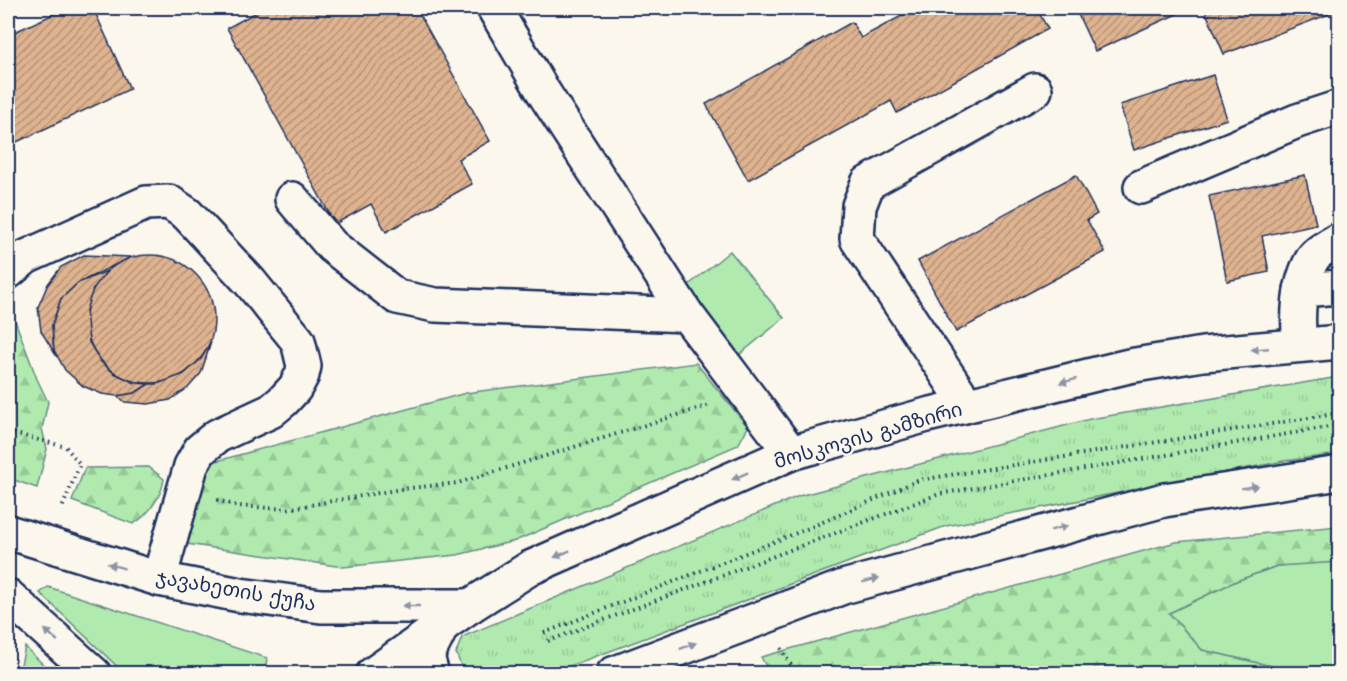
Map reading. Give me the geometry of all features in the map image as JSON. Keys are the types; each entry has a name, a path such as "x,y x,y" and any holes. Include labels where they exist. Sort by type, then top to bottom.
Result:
{"main road":[{"path":"494,8 544,93 687,315 791,453"},
{"path":"965,406 958,391 857,239 859,206 868,183 1035,90"},
{"path":"1141,187 1296,121 1340,107"},
{"path":"292,199 332,246 397,297 435,305 687,315"},
{"path":"8,272 26,257 146,202 169,202 188,214 250,282 298,341 304,366 295,388 271,411 217,436 200,450 191,466 159,579"},
{"path":"1299,345 1301,290 1314,256 1340,239"},
{"path":"1301,290 1340,286"},
{"name":"მოსკოვის გამზირი","path":"373,674 443,624 530,568 791,453 965,406 1129,366 1203,354 1340,342"},
{"path":"613,674 843,587 1164,500 1340,473"},
{"name":"ჯავახეთის ქუჩა","path":"8,532 159,579 240,595 321,606 470,606"},
{"path":"8,596 94,674"},
{"path":"432,674 427,656 443,624"}],"path":[{"path":"184,490 237,506 287,509 401,489 458,483 704,406 749,398"},
{"path":"544,633 809,528 919,480 1340,413"},
{"path":"548,641 939,494 1340,426"},
{"path":"8,432 66,447 80,464 62,508"},
{"path":"779,645 795,674"},
{"path":"977,674 1032,671 1039,674"}],"green space":[{"path":"730,251 784,318 739,355 685,288"},
{"path":"8,302 48,402 42,429 47,449 37,488 8,478"},
{"path":"696,363 748,427 738,445 515,541 457,555 343,567 187,544 202,465 466,393"},
{"path":"1339,377 1339,454 1284,461 946,526 551,673 464,673 456,653 462,637 799,496 1090,419"},
{"path":"149,467 164,479 163,485 149,511 133,524 72,501 85,468"},
{"path":"1339,526 1339,562 1277,566 1236,581 1169,613 1202,650 1276,667 1337,672 1339,670 1339,673 770,674 761,657 1176,542"},
{"path":"1339,562 1339,670 1337,672 1276,667 1202,650 1169,613 1236,581 1277,566"},
{"path":"48,587 267,658 265,673 124,673 40,593"},
{"path":"25,647 52,673 19,673"}],"building":[{"path":"67,8 93,8 130,89 8,146 8,35"},
{"path":"264,8 416,8 490,141 458,159 472,184 386,232 371,204 335,224 227,28"},
{"path":"916,8 1036,8 1048,29 897,113 891,101 748,180 706,104 852,22 861,38"},
{"path":"1075,8 1190,8 1095,51"},
{"path":"1204,8 1340,8 1340,10 1224,54"},
{"path":"1213,75 1227,119 1134,150 1120,105"},
{"path":"1076,175 1097,214 1087,220 1105,252 956,332 918,261"},
{"path":"1305,175 1316,224 1262,236 1269,272 1227,281 1209,196"},
{"path":"84,255 131,257 78,283 61,299 52,325 54,350 57,357 41,331 38,307 48,284 61,267"},
{"path":"150,255 175,260 196,273 209,294 214,319 209,344 196,365 175,378 150,383 125,378 104,365 91,344 86,319 91,294 104,273 125,260"},
{"path":"107,271 93,289 86,310 89,342 100,361 114,373 135,383 149,384 135,393 117,396 102,394 83,386 65,370 54,350 52,325 61,299 78,283"},
{"path":"211,342 201,373 188,388 170,400 148,404 125,402 117,396 135,393 149,384 157,384 184,374 201,359"}]}
